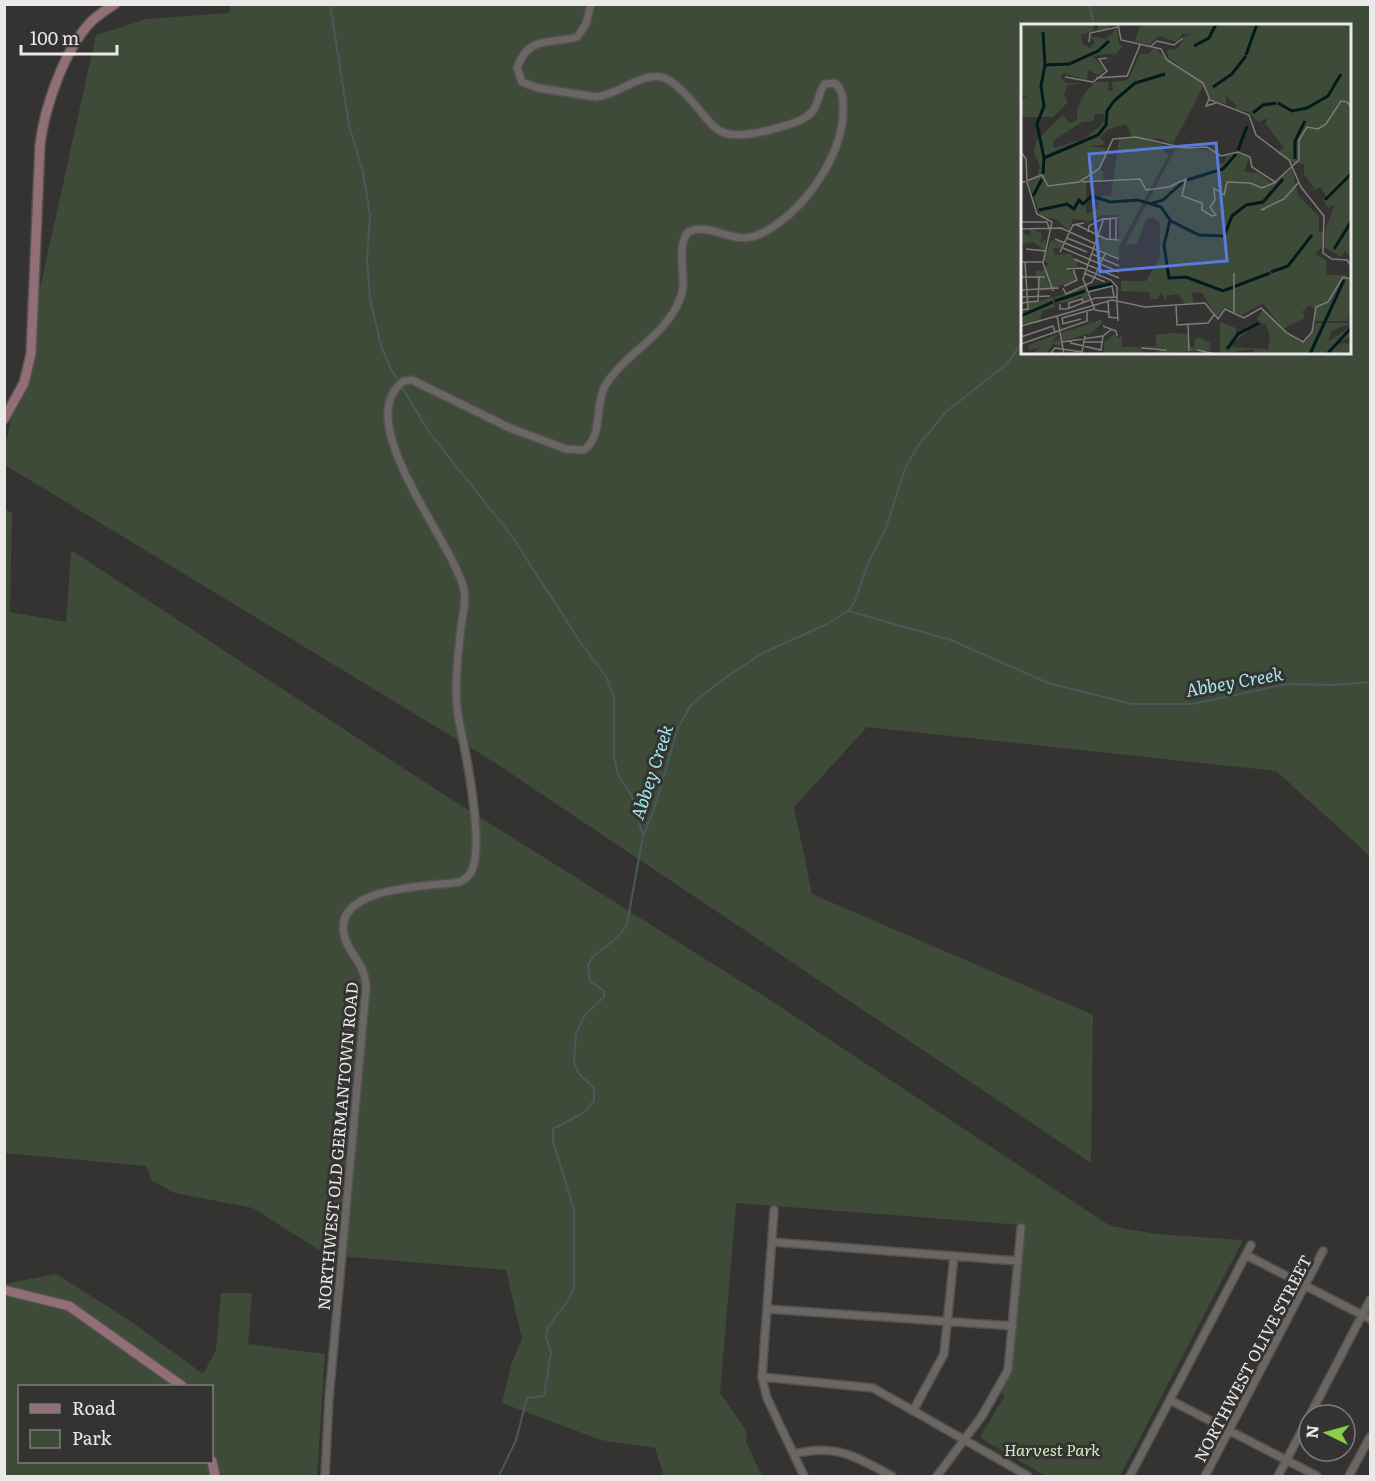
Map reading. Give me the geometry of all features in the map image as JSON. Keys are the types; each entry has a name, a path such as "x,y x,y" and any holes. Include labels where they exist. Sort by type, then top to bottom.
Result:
{"main road":[{"path":"4,419 24,383 31,354 40,145 44,116 80,36 93,20 115,4"},
{"path":"4,1290 69,1306 181,1385"}],"street":[{"name":"NORTHWEST OLD GERMANTOWN ROAD","path":"325,1476 328,1398 366,989 362,966 346,942 344,922 355,905 374,894 460,882 467,878 472,870 475,858 472,791 456,688 464,591 455,568 397,458 390,429 390,402 393,393 404,381 412,380 510,428 566,449 584,450 590,445 594,436 598,406 607,384 658,334 677,307 684,282 682,244 688,232 702,228 744,238 764,232 795,207 812,189 837,148 843,129 843,99 840,88 835,83 825,84 816,106 802,119 786,126 741,136 730,136 715,129 686,94 669,80 661,77 653,76 605,96 596,97 538,88 522,82 517,68 524,53 544,41 577,37 586,24 591,4"},
{"path":"774,1210 762,1377 767,1398 804,1476"},
{"path":"937,1476 1006,1376 1011,1358 1021,1228"},
{"path":"771,1242 1018,1261"},
{"path":"1130,1476 1251,1245"},
{"name":"NORTHWEST OLIVE STREET","path":"1205,1476 1323,1251"},
{"path":"1246,1255 1371,1319"},
{"path":"913,1411 944,1354 954,1256"},
{"path":"1317,1403 1371,1300"},
{"path":"767,1309 1013,1326"},
{"path":"762,1377 873,1388 1028,1476"},
{"path":"1170,1400 1317,1476"},
{"path":"1349,1476 1371,1437"},
{"path":"1278,1476 1297,1440"},
{"path":"794,1454 819,1449 843,1452 892,1476"}],"green space":[{"path":"231,4 1370,5 1370,856 1276,771 867,727 794,807 812,894 1093,1015 1091,1163 494,762 5,465 5,447 96,35 147,19 229,13"},
{"name":"Harvest Park","path":"5,509 12,513 10,612 66,622 71,550 432,787 767,998 1110,1226 1157,1234 1241,1240 1242,1242 1120,1476 1046,1476 982,1439 981,1435 1005,1396 998,1391 1004,1378 1021,1225 736,1203 720,1393 747,1432 746,1442 762,1476 664,1476 655,1448 601,1440 502,1403 512,1362 522,1339 506,1270 327,1255 253,1208 175,1193 152,1181 146,1166 5,1153"},
{"path":"56,1274 129,1320 203,1374 216,1350 221,1293 252,1293 248,1344 325,1354 317,1476 5,1476 5,1284"}],"waterway":[{"path":"330,4 349,125 363,172 370,215 367,260 370,298 381,346 391,369 429,432 511,535 583,646 606,676 614,699 614,756 618,774 632,797 643,836"},
{"path":"1089,4 1094,24"},
{"name":"Abbey Creek","path":"499,1476 516,1440 527,1398 544,1396 551,1353 546,1336 548,1327 567,1302 574,1288 574,1210 553,1141 553,1129 583,1113 594,1101 594,1088 578,1073 574,1060 576,1034 585,1015 604,997 604,991 590,981 588,965 593,957 620,935 627,924 643,836 653,812 678,728 691,705 722,680 763,653 827,624 848,611 855,601 868,563 886,528 905,469 917,447 946,412 1008,363 1021,344"},
{"name":"Abbey Creek","path":"848,611 951,640 1048,683 1132,704 1192,704 1287,684 1333,685 1370,682"}]}
